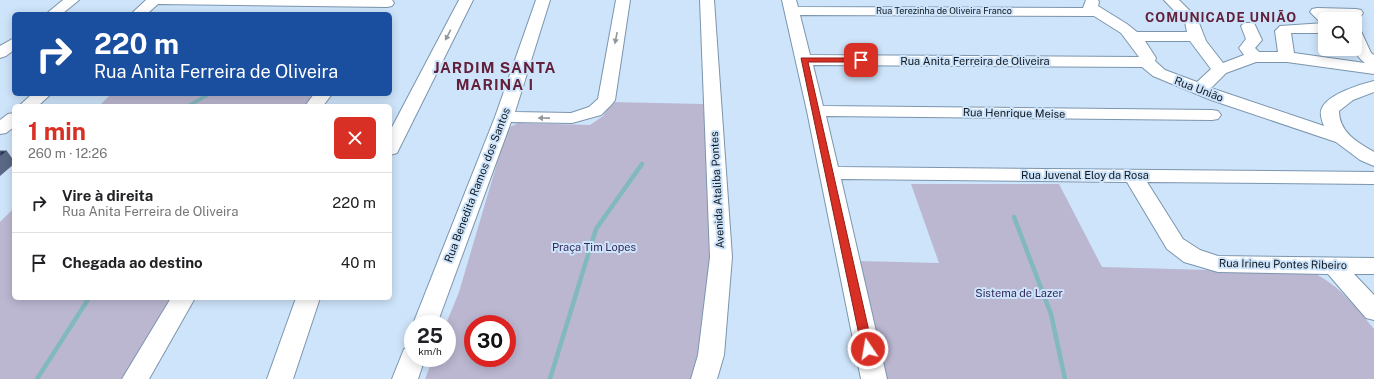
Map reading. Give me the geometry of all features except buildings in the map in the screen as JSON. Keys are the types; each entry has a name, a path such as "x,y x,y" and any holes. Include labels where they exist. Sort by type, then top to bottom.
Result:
{"street":[{"path":"56,12 72,0"},
{"path":"140,12 155,0 385,6"},
{"path":"392,145 466,0"},
{"name":"Rua Benedita Ramos dos Santos","path":"428,315 504,116 543,0"},
{"path":"504,116 572,118 595,111 606,100 623,0"},
{"name":"Avenida Ataliba Pontes","path":"704,379 711,354 721,257 707,0"},
{"path":"1171,0 1192,21 1198,42 1220,70"},
{"path":"791,5 830,174 874,379"},
{"name":"Rua Terezinha de Oliveira Franco","path":"791,5 1094,6"},
{"path":"1094,6 1133,36 1148,58 1146,62"},
{"path":"1249,26 1254,40 1247,48 1254,57"},
{"path":"1287,57 1283,31 1285,29 1318,28"},
{"path":"1133,36 1197,36"},
{"path":"1362,48 1364,55 1374,62"},
{"path":"1200,89 1220,70 1254,57 1287,57 1374,69"},
{"name":"Rua Anita Ferreira de Oliveira","path":"804,60 1146,62"},
{"name":"Rua União","path":"1146,62 1159,73 1217,96 1341,138"},
{"path":"1374,86 1347,96 1330,109 1331,124 1341,138 1374,160"},
{"path":"30,104 40,96"},
{"name":"Rua Henrique Meise","path":"816,111 1212,115"},
{"path":"0,129 12,120"},
{"name":"Rua Juvenal Eloy da Rosa","path":"830,174 1374,178"},
{"name":"Rua Irineu Pontes Ribeiro","path":"1133,176 1175,244 1192,256 1218,264 1374,266"},
{"path":"1333,265 1374,311"},
{"path":"135,379 182,300"},
{"path":"280,379 307,300"},
{"path":"405,379 409,367"}],"green space":[{"path":"109,96 312,96 306,104 101,104"},
{"name":"Praça Tim Lopes","path":"611,102 703,104 710,199 711,271 705,318 691,379 425,379 430,367 456,367 456,315 450,315 459,292 503,143 510,127 518,123 590,125 603,116"},
{"name":"Sistema de Lazer","path":"911,184 1059,184 1102,267 1314,273 1324,278 1340,291 1374,329 1374,379 886,379 858,261 939,263"},
{"path":"12,210 12,300 171,300 122,379 0,379 0,222"}],"waterway":[{"path":"192,104 206,96"},
{"path":"550,379 596,229 642,164"},
{"path":"1014,217 1051,314 1065,379"},
{"path":"37,379 88,300"}],"district":[{"name":"COMUNICADE UNIÃO","path":"1221,17"},
{"name":"JARDIM SANTA MARINA I","path":"495,76"}],"route":[{"path":"861,60 804,60 868,349"}]}
